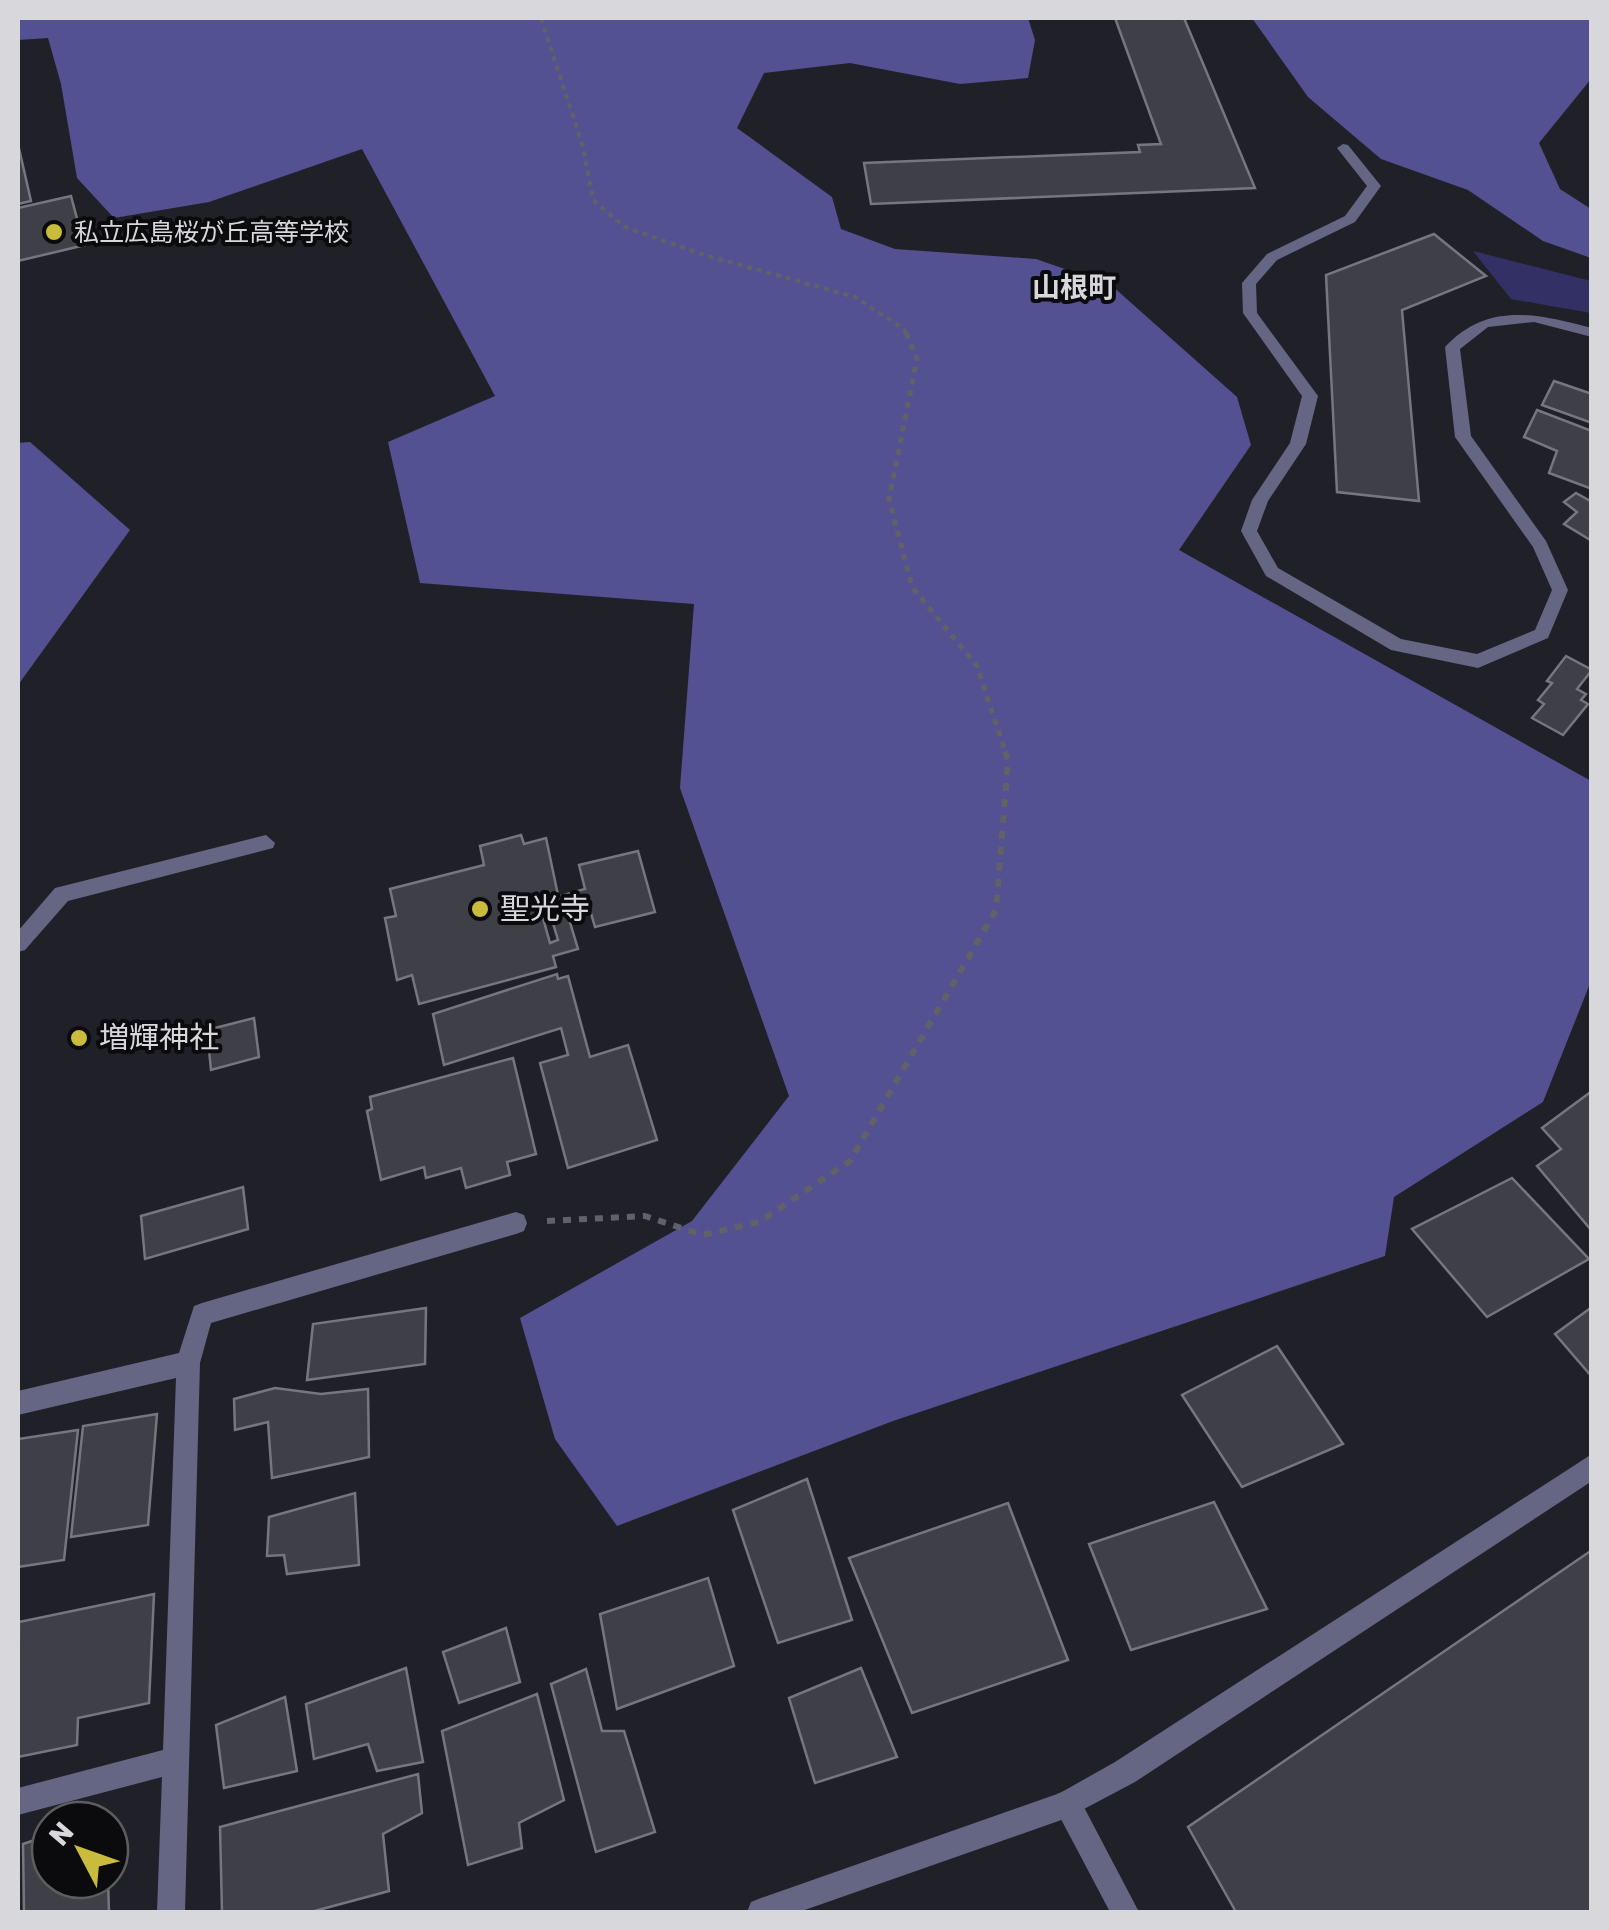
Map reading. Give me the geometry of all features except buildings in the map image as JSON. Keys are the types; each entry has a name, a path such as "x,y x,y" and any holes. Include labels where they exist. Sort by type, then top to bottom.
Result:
{"street":[{"path":"1343,148 1374,186 1350,219 1272,257 1249,283 1250,313 1310,396 1298,444 1260,500 1249,532 1272,572 1396,645 1478,661 1542,634 1560,590 1540,546 1462,437 1452,347 1484,323 1534,318 1592,332"},
{"path":"18,944 62,894 266,843"},
{"path":"171,1912 188,1363 202,1314 516,1222"},
{"path":"18,1403 188,1363"},
{"path":"761,1912 1068,1804 1125,1772 1592,1466"},
{"path":"18,1801 176,1760"},
{"path":"1068,1804 1125,1912"}],"path":[{"path":"516,1222 645,1216 703,1235 759,1222 850,1161 996,910 1008,761 977,666 912,587 894,516 890,498 918,359 904,329 855,297 704,255 624,227 593,200 583,147 541,18"}],"shaded area":[{"path":"18,18 1028,18 1035,40 1028,78 960,84 850,63 764,73 737,128 832,197 841,229 895,249 1036,259 1111,285 1237,397 1251,445 1179,550 1591,781 1591,981 1543,1102 1394,1197 1385,1256 893,1421 617,1526 555,1439 520,1318 692,1221 789,1096 680,788 694,604 420,583 388,442 495,396 362,149 209,202 114,218 77,178 61,84 48,38 18,40"},
{"path":"1252,18 1591,18 1591,79 1539,143 1560,189 1591,209 1591,258 1543,241 1468,190 1381,159 1308,97"},
{"path":"1473,251 1591,281 1591,313 1511,299"},
{"path":"30,442 130,530 18,685 18,443"}],"place":[{"name":"私立広島桜が丘高等学校","path":"54,232"},
{"name":"聖光寺","path":"480,909"},
{"name":"増輝神社","path":"79,1038"}],"district":[{"name":"山根町","path":"1074,287"}]}
